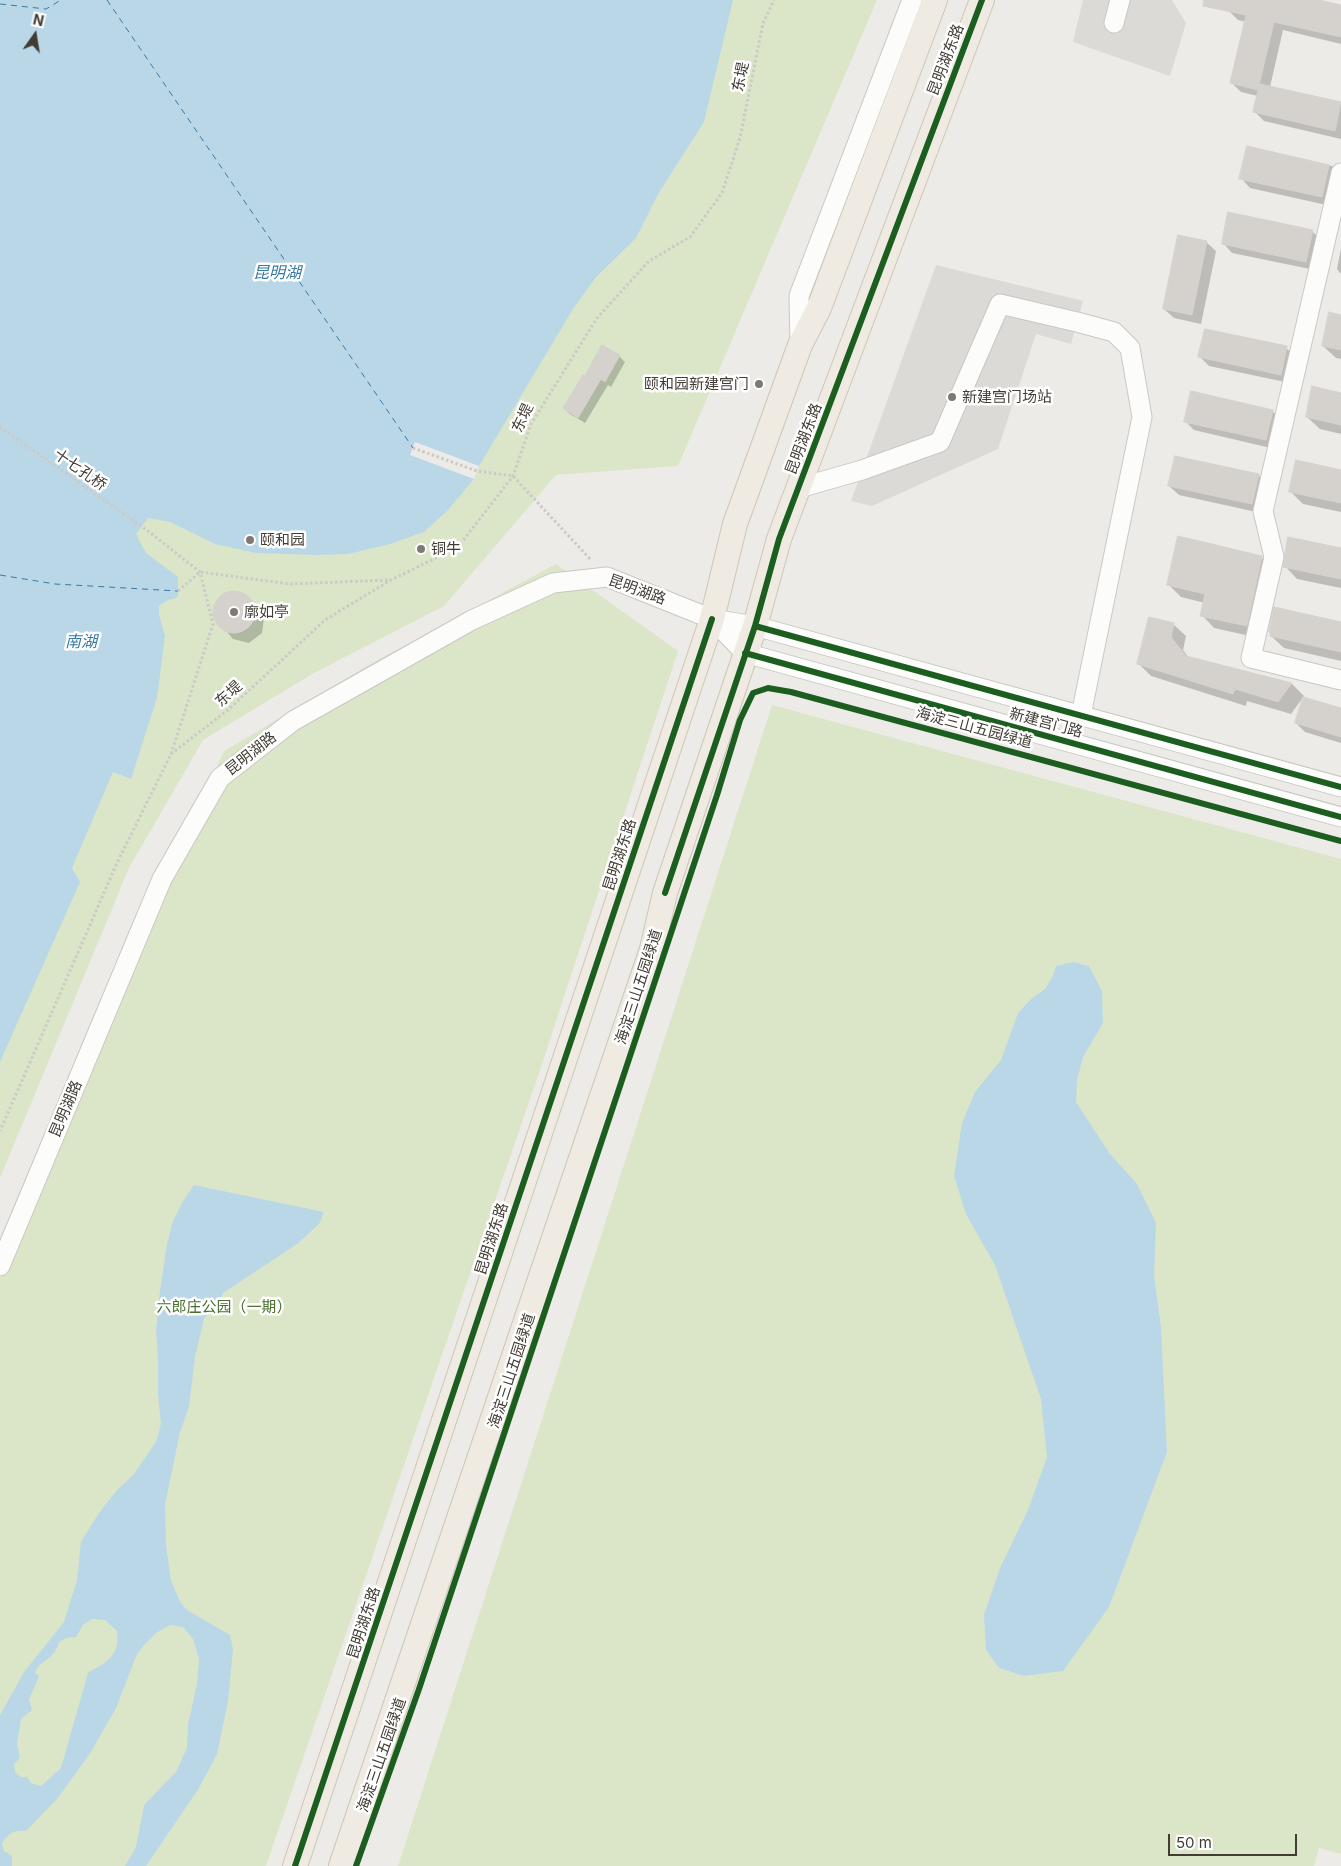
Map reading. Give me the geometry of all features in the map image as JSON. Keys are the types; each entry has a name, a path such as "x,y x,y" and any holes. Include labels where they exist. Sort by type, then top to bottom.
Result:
{"main road":[{"name":"昆明湖东路","path":"296,1866 712,619 736,524 800,345 819,308 934,0"},
{"name":"昆明湖东路","path":"341,1866 652,949 665,893 755,626 780,539 982,0"}],"street":[{"path":"800,345 799,296 912,0"},
{"path":"1114,22 1120,0"},
{"path":"1341,174 1263,511 1274,557 1251,658 1341,680"},
{"path":"799,488 862,470 940,442 1000,304 1114,332 1130,348 1142,417 1081,716"},
{"name":"昆明湖路","path":"0,1266 162,879 220,778 292,721 472,620 553,583 607,577 712,619"},
{"path":"712,619 745,654"},
{"name":"新建宫门路","path":"712,619 755,626 1341,787"},
{"name":"新建宫门路","path":"745,654 1341,817"}],"path":[{"path":"413,448 478,471 512,476 607,577"},
{"path":"178,591 200,572 290,584 391,580"},
{"path":"0,1131 117,863 171,754 213,624 200,572"}],"green space":[{"name":"昆明湖","path":"0,0 877,0 678,466 556,475 444,606 314,673 203,740 129,868 0,1178"},
{"name":"六郎庄公园（一期）","path":"556,564 678,651 538,1076 266,1866 0,1866 0,1266 123,973 224,751 374,662"},
{"path":"772,705 1341,859 1341,1854 1319,1848 1314,1866 398,1866"}],"shaded area":[{"path":"1083,0 1172,0 1186,23 1170,76 1073,42"},
{"name":"新建宫门场站","path":"936,265 1083,301 1071,344 1036,334 998,449 872,506 851,501"}],"water":[{"name":"昆明湖","path":"0,0 733,0 704,122 658,194 636,238 596,277 573,309 479,466 474,479 448,510 424,532 390,544 348,554 316,555 256,553 215,544 170,522 148,518 136,534 146,553 178,577 178,597 166,601 159,606 159,615 165,636 157,698 131,779 113,772 72,868 80,882 0,1062"},
{"path":"1074,962 1089,966 1102,991 1103,1023 1083,1057 1077,1080 1076,1102 1110,1154 1137,1184 1156,1223 1154,1275 1161,1327 1167,1452 1109,1607 1063,1671 1024,1676 999,1668 986,1650 984,1615 1000,1568 1028,1510 1047,1457 1041,1399 995,1265 966,1214 954,1176 962,1123 975,1092 1001,1060 1018,1013 1031,999 1045,989 1053,976 1056,966"},
{"path":"194,1185 324,1212 319,1224 297,1244 223,1293 219,1303 209,1311 204,1319 195,1357 189,1407 180,1432 165,1505 166,1545 171,1580 180,1602 187,1610 230,1635 233,1649 228,1701 217,1754 199,1788 146,1866 125,1866 136,1847 144,1805 176,1772 187,1748 188,1725 197,1684 199,1659 193,1639 183,1627 170,1625 156,1633 137,1654 116,1708 91,1752 57,1799 26,1831 11,1833 4,1840 2,1844 4,1851 12,1856 12,1866 0,1866 0,1715 24,1672 64,1622 77,1580 81,1542 99,1513 117,1490 134,1474 156,1442 161,1424 156,1331 160,1291 167,1244 173,1221","holes":["92,1619 105,1620 117,1631 114,1653 88,1673 61,1768 41,1786 31,1783 27,1777 21,1777 15,1772 14,1764 20,1758 17,1744 21,1719 32,1710 29,1700 39,1676 35,1673 40,1665 53,1654 59,1642 66,1638 76,1637 83,1625"]}],"pier":[{"path":"415,442 479,466 474,479 410,455"}],"building":[{"path":"1204,0 1319,0 1341,5 1341,37 1274,22 1258,90 1230,83 1246,15 1203,6"},
{"path":"1260,84 1341,102 1335,131 1253,112"},
{"path":"1247,146 1329,165 1322,197 1239,179"},
{"path":"1228,212 1313,230 1306,262 1222,244"},
{"path":"1178,235 1207,241 1192,315 1163,309"},
{"path":"1329,312 1341,315 1341,350 1322,346"},
{"path":"1205,329 1287,346 1281,375 1198,357"},
{"path":"602,345 620,355 605,382 601,379 578,418 563,408 583,375 584,377"},
{"path":"1312,386 1341,393 1341,425 1306,417"},
{"path":"1191,391 1273,410 1266,440 1184,422"},
{"path":"1175,456 1259,474 1252,504 1168,486"},
{"path":"1296,460 1341,470 1341,503 1289,492"},
{"path":"1178,536 1262,556 1247,626 1200,616 1205,594 1167,585"},
{"path":"1288,537 1341,548 1341,579 1283,567"},
{"name":"廓如亭","path":"230,591 238,591 249,597 255,612 249,627 238,633 230,633 219,627 213,616 213,608 219,597"},
{"path":"1274,607 1341,622 1341,652 1270,636 1269,632"},
{"path":"1149,617 1174,623 1171,637 1186,656 1292,683 1278,702 1235,689 1233,694 1137,664"},
{"path":"1303,697 1341,708 1341,737 1295,723"}],"ferry route":[{"path":"0,4 46,9 61,0"},
{"path":"107,0 413,448"},
{"path":"0,575 55,584 178,591"}],"cycle path":[{"path":"665,893 755,626 779,539 982,0"},
{"path":"295,1866 712,619"},
{"path":"755,626 1341,787"},
{"name":"海淀三山五园绿道","path":"745,653 1341,817"},
{"name":"海淀三山五园绿道","path":"356,1866 419,1689 717,795 740,720 753,693 768,688 791,692 1341,841"}],"place":[{"name":"颐和园新建宫门","path":"759,384"},
{"name":"新建宫门场站","path":"952,397"},
{"name":"颐和园","path":"250,540"},
{"name":"铜牛","path":"421,549"},
{"name":"廓如亭","path":"234,612"}],"water label":[{"name":"南湖","path":"81,642"}]}
